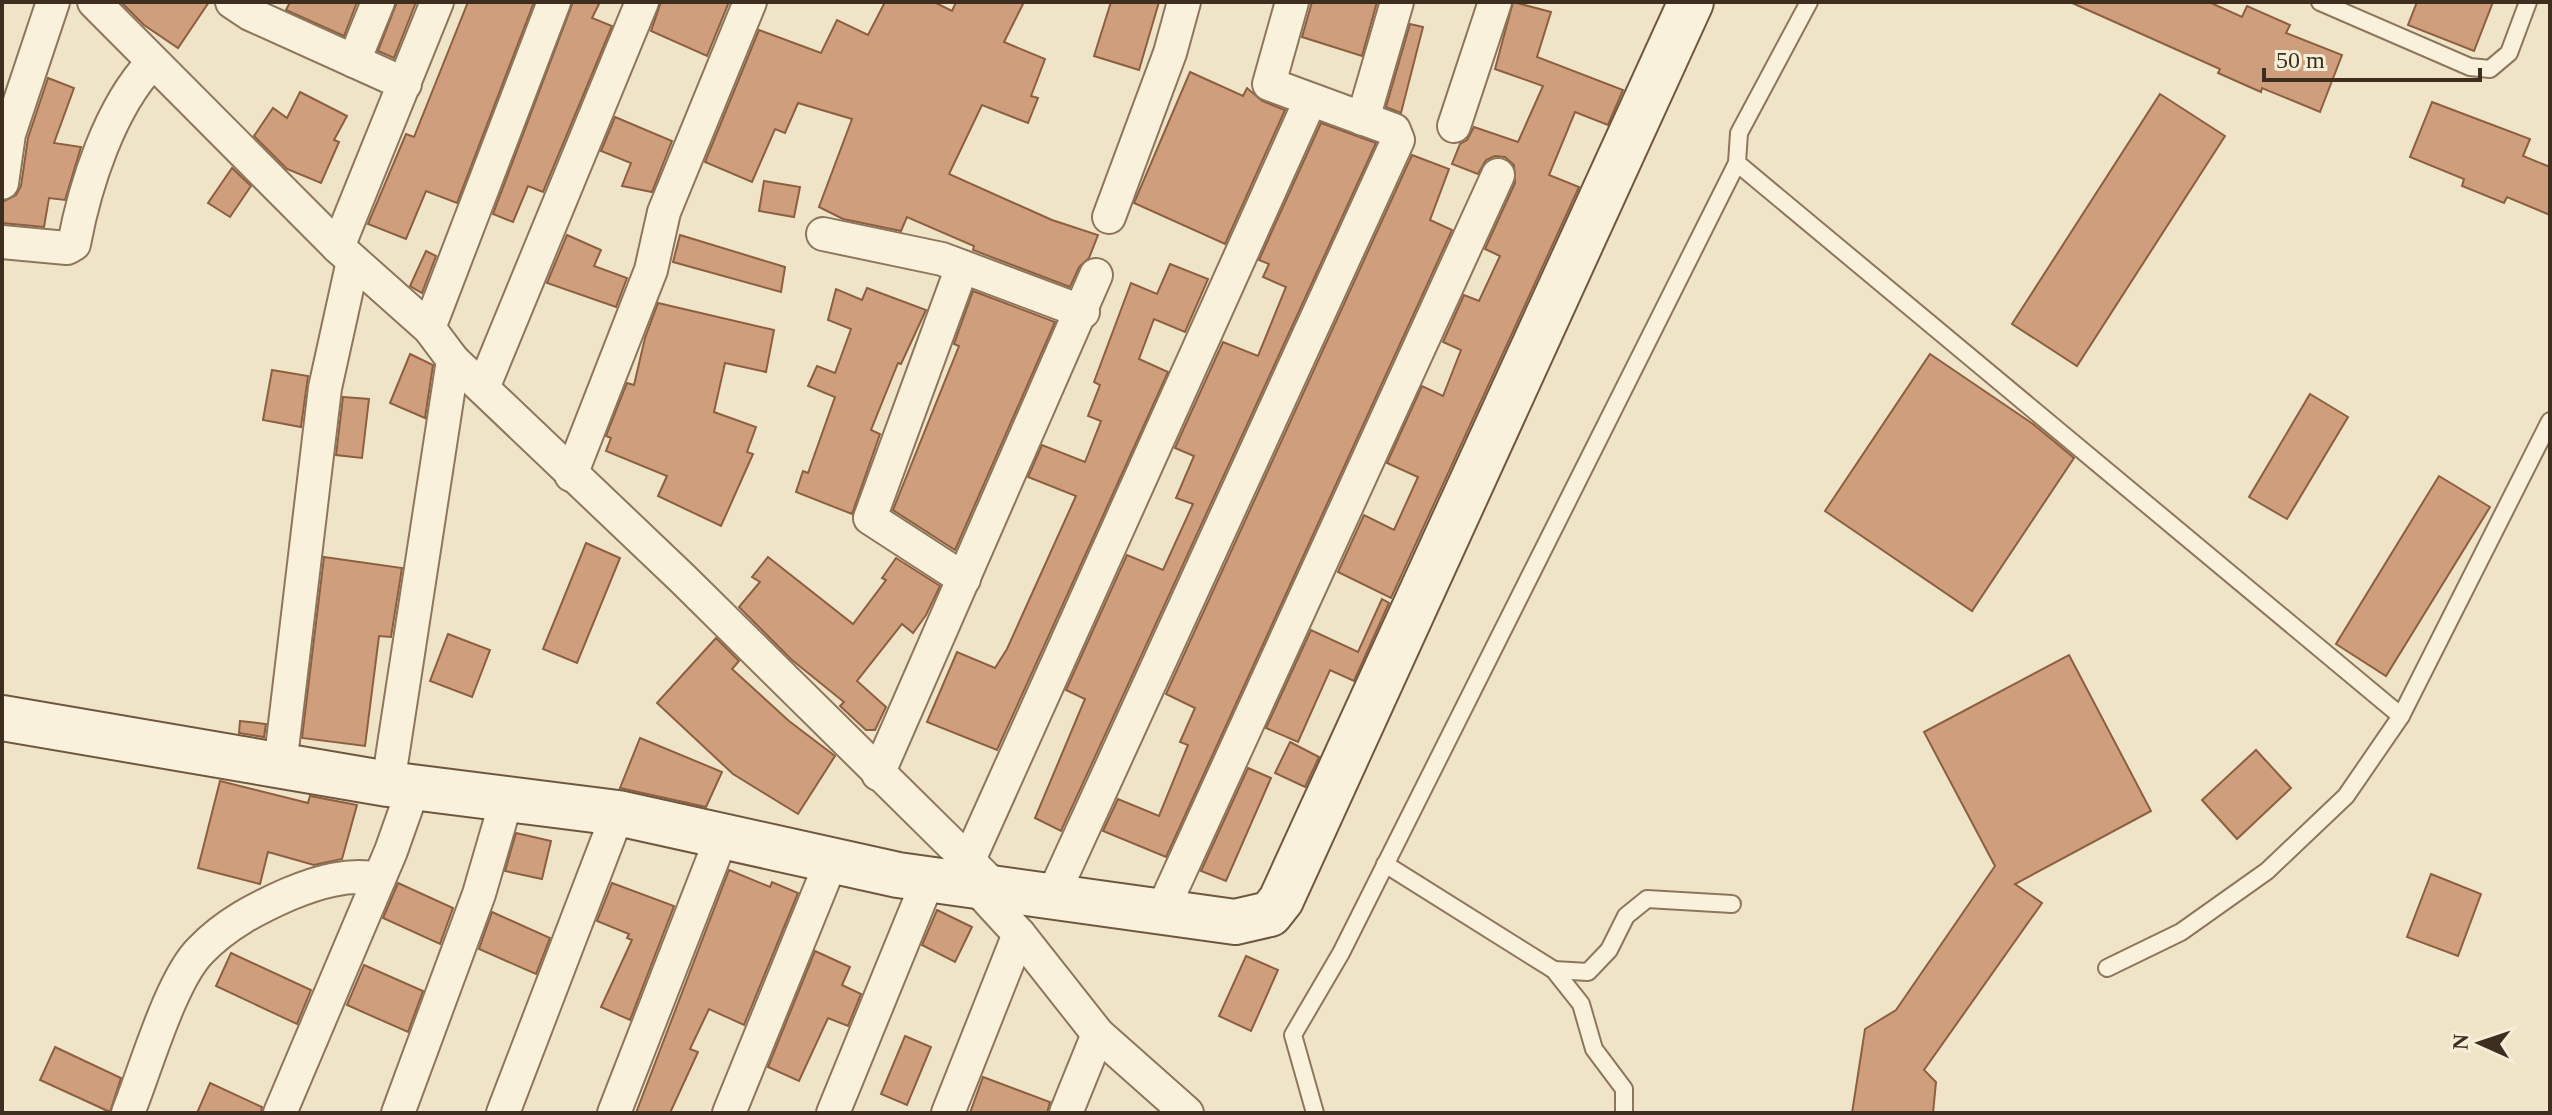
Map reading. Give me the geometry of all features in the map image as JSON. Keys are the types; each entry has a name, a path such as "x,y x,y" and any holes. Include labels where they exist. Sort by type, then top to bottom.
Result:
{"street":[{"path":"2,183 9,134 53,2"},
{"path":"354,61 378,2"},
{"path":"280,766 325,388 346,254 437,2"},
{"path":"429,328 554,2"},
{"path":"483,388 642,2"},
{"path":"571,475 651,270 664,212 750,2"},
{"path":"1109,217 1170,53 1184,2"},
{"path":"1052,897 1397,146 1394,130 1269,84 1292,2"},
{"path":"1363,119 1397,2"},
{"path":"1454,126 1495,2"},
{"path":"2,718 401,785 618,813 831,862 967,878 1052,897 1235,922 1270,914 1281,900 1691,2"},
{"path":"246,6 405,84"},
{"path":"109,7 152,63 346,254 429,328 453,360 683,579 878,774 1019,934 1098,1034 1172,1107"},
{"path":"2,242 67,248 74,244 81,204 99,153 140,75 152,63"},
{"path":"833,1113 967,878 1310,101"},
{"path":"1161,913 1498,175"},
{"path":"823,234 962,267 1083,312"},
{"path":"962,267 870,518 964,579"},
{"path":"878,774 1083,312 1096,275"},
{"path":"280,1113 379,879 401,785 453,360"},
{"path":"398,1113 479,894 507,798"},
{"path":"503,1113 618,813"},
{"path":"614,1113 722,836"},
{"path":"729,1113 831,862"},
{"path":"128,1113 181,979 199,951 246,914 307,886 362,876 379,879"},
{"path":"948,1113 1019,934"},
{"path":"1066,1113 1098,1034"}],"lane":[{"path":"1315,1113 1293,1035 1341,953 1737,163 1739,133 1809,2"},
{"path":"2320,2 2470,67 2490,69 2509,53 2528,2"},
{"path":"1737,163 2401,716"},
{"path":"2107,968 2181,932 2267,871 2346,796 2401,716 2550,421"},
{"path":"1385,864 1554,970 1581,1004 1594,1049 1624,1089 1624,1113"},
{"path":"1554,970 1588,972 1609,950 1626,916 1647,899 1732,904"}],"building":[{"path":"121,2 209,2 178,48 144,25"},
{"path":"290,2 357,2 344,36 286,10"},
{"path":"397,2 416,2 394,58 378,51"},
{"path":"468,2 534,2 457,203 426,191 406,239 368,224 406,134 414,137"},
{"path":"573,2 600,2 592,18 612,26 543,192 528,186 513,222 493,214"},
{"path":"661,2 729,2 707,56 651,31"},
{"path":"885,2 934,2 952,11 956,2 1024,2 1004,42 1045,59 1031,96 1038,98 1028,123 982,105 949,174 1052,220 1098,235 1089,258 1079,267 1070,287 973,250 974,246 907,217 901,231 843,219 819,207 852,119 798,103 785,133 775,129 752,182 705,162 759,30 821,53 837,20 868,35"},
{"path":"1111,2 1159,2 1139,70 1094,56"},
{"path":"1312,2 1377,2 1362,56 1302,37"},
{"path":"1513,2 1551,12 1537,57 1623,90 1608,125 1575,112 1549,175 1579,187 1391,598 1338,572 1364,515 1394,530 1418,477 1387,463 1422,386 1443,396 1461,350 1443,342 1464,295 1479,301 1500,256 1485,249 1515,183 1514,165 1505,157 1495,156 1486,160 1478,174 1452,164 1460,144 1467,140 1474,127 1518,142 1543,86 1495,69"},
{"path":"2070,2 2209,2 2242,17 2247,6 2290,25 2286,33 2342,55 2320,112 2262,88 2261,92 2218,73 2220,69"},
{"path":"2417,2 2493,2 2474,51 2408,25"},
{"path":"1410,24 1423,27 1401,113 1386,107"},
{"path":"1190,72 1243,96 1247,88 1262,101 1285,110 1225,244 1134,203"},
{"path":"48,78 74,88 54,143 81,147 65,200 49,198 44,227 2,223 2,202 16,195 21,186 28,138"},
{"path":"300,92 347,116 334,140 339,142 321,183 287,169 254,136 273,108 287,118"},
{"path":"2160,94 2225,136 2077,366 2012,324"},
{"path":"2432,102 2530,139 2523,156 2550,167 2550,215 2507,197 2504,203 2462,186 2464,179 2410,157"},
{"path":"615,117 672,141 652,192 622,186 631,163 601,151"},
{"path":"1321,123 1376,143 1061,831 1035,818 1085,699 1066,690 1127,555 1163,570 1193,504 1176,498 1194,456 1175,448 1223,342 1258,356 1286,287 1263,277 1269,264 1259,260"},
{"path":"1412,155 1449,169 1430,220 1452,230 1166,857 1103,831 1118,799 1159,816 1188,745 1180,742 1195,708 1166,694"},
{"path":"232,168 251,186 230,217 208,203"},
{"path":"764,181 800,187 794,217 759,211"},
{"path":"567,235 601,250 594,266 627,278 616,307 547,283"},
{"path":"680,235 785,267 781,292 673,262"},
{"path":"426,251 436,256 422,293 410,286"},
{"path":"1170,264 1208,279 1185,332 1154,319 1139,359 1168,372 997,750 927,722 957,652 995,668 1007,649 1076,496 1028,477 1042,445 1085,462 1101,421 1088,416 1100,385 1094,382 1131,283 1157,294"},
{"path":"867,288 926,310 901,364 898,363 871,430 880,434 852,514 796,492 803,471 808,473 835,397 808,386 817,366 835,373 851,329 828,320 836,289 862,300"},
{"path":"973,291 1055,322 955,550 893,510 959,346 954,344"},
{"path":"658,303 774,330 766,372 725,363 714,412 756,427 747,452 753,454 721,526 658,496 667,476 606,451 611,438 606,436 627,383 634,385 645,338"},
{"path":"410,354 433,365 425,418 390,403"},
{"path":"1930,354 2033,424 2074,458 1972,611 1825,511"},
{"path":"272,370 308,376 301,427 263,420"},
{"path":"2310,394 2348,417 2287,519 2249,497"},
{"path":"343,397 369,399 362,458 336,455"},
{"path":"2439,476 2490,507 2386,676 2336,644"},
{"path":"586,543 620,558 577,663 543,649"},
{"path":"324,557 402,568 391,637 379,636 365,746 302,738"},
{"path":"768,557 853,624 886,580 882,578 896,558 940,586 913,633 902,624 857,681 886,707 875,730 866,730 840,706 844,702 792,660 739,607 760,582 752,577"},
{"path":"1382,599 1389,603 1354,681 1330,670 1298,742 1266,728 1311,630 1358,652"},
{"path":"448,634 490,650 472,697 430,681"},
{"path":"716,638 739,661 732,669 789,721 835,756 798,814 733,774 657,703"},
{"path":"2069,655 2151,811 2015,884 2042,903 1924,1070 1936,1082 1933,1113 1852,1113 1865,1029 1896,1010 1995,866 1924,732"},
{"path":"240,721 266,724 264,737 239,733"},
{"path":"640,738 722,772 706,807 620,788"},
{"path":"1290,742 1319,757 1305,787 1275,773"},
{"path":"2256,750 2291,788 2237,839 2202,800"},
{"path":"1248,768 1271,778 1226,881 1201,871"},
{"path":"220,781 308,803 310,796 357,805 342,859 314,865 268,852 260,884 198,868"},
{"path":"516,833 551,841 542,879 505,871"},
{"path":"729,870 770,887 772,882 798,893 744,1025 709,1009 690,1049 698,1052 670,1113 636,1113"},
{"path":"2431,874 2481,894 2458,956 2407,937"},
{"path":"398,883 453,908 440,944 383,918"},
{"path":"612,883 674,906 630,1020 601,1007 632,940 627,938 629,934 597,921"},
{"path":"937,910 972,927 955,962 922,945"},
{"path":"492,912 550,938 536,974 479,949"},
{"path":"815,951 850,967 842,985 861,994 848,1026 828,1018 799,1081 768,1067"},
{"path":"231,953 311,990 297,1024 216,986"},
{"path":"1246,956 1278,970 1251,1031 1219,1016"},
{"path":"364,965 423,991 408,1032 347,1005"},
{"path":"905,1036 931,1047 907,1105 881,1094"},
{"path":"55,1047 121,1078 110,1112 40,1080"},
{"path":"983,1077 1050,1102 1047,1113 970,1113"},
{"path":"210,1083 262,1107 261,1113 197,1113"}]}
